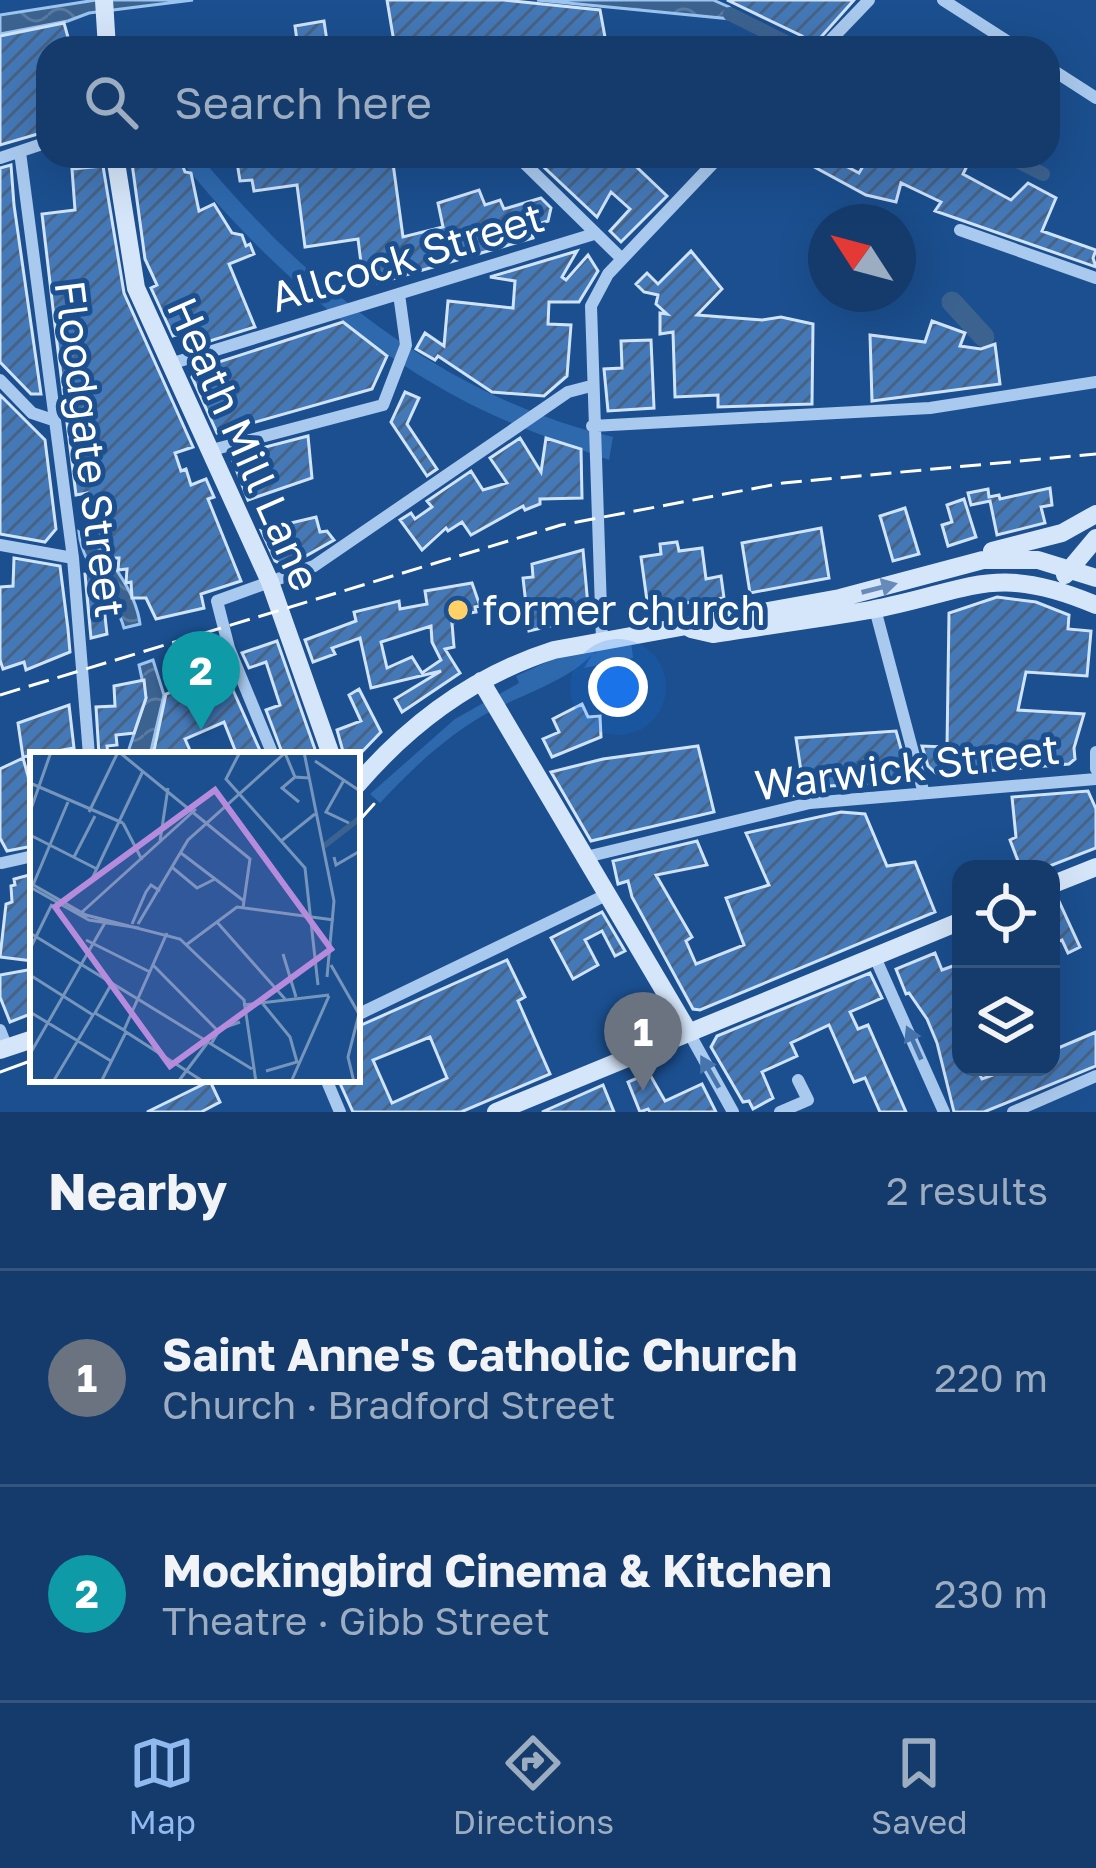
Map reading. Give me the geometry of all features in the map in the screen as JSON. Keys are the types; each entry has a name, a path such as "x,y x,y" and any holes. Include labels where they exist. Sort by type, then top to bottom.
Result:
{"street":[{"path":"835,36 869,0"},
{"path":"943,0 999,36"},
{"path":"1060,75 1096,98"},
{"path":"0,158 36,146"},
{"name":"Floodgate Street","path":"20,152 73,558 89,752"},
{"name":"Heath Mill Lane","path":"117,168 136,288 270,582 330,752"},
{"path":"530,168 622,259"},
{"path":"602,640 591,306 622,259 709,168"},
{"path":"961,230 1096,278"},
{"name":"Allcock Street","path":"170,364 594,234"},
{"path":"208,451 383,405 406,345 398,294"},
{"path":"0,380 32,412 52,420"},
{"path":"592,426 929,408 1096,382"},
{"path":"272,752 229,648 217,601 314,566 568,392 591,386"},
{"path":"954,567 983,554 1062,533 1096,514"},
{"path":"1055,588 1096,538"},
{"path":"0,545 73,558"},
{"path":"360,782 430,713 530,657 840,598 1006,557 1096,578"},
{"path":"682,626 712,634 875,609 987,582 1022,581 1096,604"},
{"path":"875,609 923,790"},
{"path":"481,681 733,1112"},
{"path":"1096,752 1096,769"},
{"name":"Warwick Street","path":"586,857 810,802 1096,778"},
{"path":"0,873 1,861"},
{"path":"1060,881 1096,867"},
{"path":"360,1014 608,894"},
{"path":"496,1112 532,1105 688,1031 952,925"},
{"path":"874,956 944,1112"},
{"path":"1013,1112 1096,1076"},
{"path":"780,1112 808,1100 798,1080"},
{"path":"327,1082 340,1112"}],"shaded area":[{"path":"187,168 210,168 286,249 384,331 494,395 613,437 609,460 489,413 389,355 311,296"},
{"path":"631,641 633,658 584,668 592,655 566,675 461,730 380,803 370,794 455,719 519,683 516,676 556,658 596,648 594,655 600,647"}],"water":[{"path":"96,0 193,0 89,13 0,34 0,15"},
{"path":"537,0 713,0 742,20"},
{"path":"79,532 118,572 140,624 124,628 86,557"},
{"path":"153,660 164,695 151,752 128,752 146,698 139,665"}],"building":[{"path":"387,0 504,0 600,10 605,36 393,36"},
{"path":"727,0 854,0 822,36 802,36"},
{"path":"324,21 326,36 296,36 295,26"},
{"path":"64,23 68,36 36,36 36,134 0,145 0,36"},
{"path":"11,165 41,394 31,394 0,362 0,168"},
{"path":"103,168 124,293 193,447 175,453 181,471 186,469 191,485 206,479 214,497 208,499 241,581 201,594 204,608 156,619 146,598 132,598 127,569 118,570 119,558 110,558 110,548 102,549 99,521 90,522 87,493 76,495 42,214 75,210 72,169"},
{"path":"133,168 184,168 191,173 199,211 214,204 232,233 242,235 246,246 250,244 254,254 229,264 255,327 194,346 188,331 173,336 151,288 157,285 145,259"},
{"path":"238,168 394,168 403,237 443,227 438,203 479,190 485,205 500,200 504,209 541,198 551,208 548,221 529,227 533,238 378,283 377,277 363,279 358,239 305,247 297,185 254,191 252,180 240,181"},
{"path":"545,168 638,168 667,196 621,242 610,231 630,209 611,192 597,217"},
{"path":"816,168 850,168 859,173 862,168 966,168 963,174 1011,200 1028,183 1056,198 1042,231 1096,250 1096,267 935,211 941,202 901,183 896,202 866,195"},
{"path":"577,251 562,277 566,280 588,255 598,271 579,302 549,302 548,324 571,325 567,376 544,396 492,392 438,356 435,360 416,349 425,333 444,346 448,301 513,308 515,281 490,277"},
{"path":"691,251 722,289 697,315 781,317 813,324 812,404 718,407 718,395 675,397 673,332 660,334 660,313 667,314 656,304 658,295 636,284 647,273 658,284"},
{"path":"932,321 965,333 960,346 981,349 995,344 1000,384 872,401 870,335 925,342"},
{"path":"343,322 387,356 372,389 217,433 192,377 197,369"},
{"path":"651,340 654,408 608,411 604,369 622,368 621,341"},
{"path":"405,392 419,398 407,424 437,469 427,476 391,422"},
{"path":"0,395 45,440 56,529 45,542 0,534"},
{"path":"308,436 312,478 248,500 231,456"},
{"path":"520,438 541,472 546,438 581,449 582,498 540,499 540,504 525,510 523,506 471,535 462,522 446,528 422,550 400,520 411,513 415,519 432,507 427,501 471,471 483,490 507,483 490,458"},
{"path":"1050,488 1052,505 1041,507 1045,523 997,535 990,501 971,505 968,493 988,489 989,497 999,495 1000,499"},
{"path":"964,499 976,537 948,546 942,525 952,522 947,505"},
{"path":"905,508 919,554 893,561 880,516"},
{"path":"316,517 320,532 327,531 334,540 297,561 275,561 261,530"},
{"path":"821,528 829,578 750,593 742,543"},
{"path":"677,542 679,551 702,548 706,579 721,576 724,598 648,608 641,557 661,554 660,544"},
{"path":"583,550 589,617 529,631 523,578 533,577 532,564"},
{"path":"14,558 60,566 68,629 70,652 26,670 24,662 3,669 0,660 0,587 13,586"},
{"path":"94,573 94,580 101,580 107,634 91,638 85,574"},
{"path":"472,583 480,606 475,607 476,612 458,615 459,622 452,623 454,647 445,649 460,673 402,712 395,699 441,671 371,688 360,638 332,648 335,654 313,662 305,640 356,621 354,612 399,601 400,609 427,604 425,591","holes":["431,626 441,660 422,673 412,657 387,668 381,642"]},
{"path":"997,597 1036,602 1069,615 1068,629 1091,631 1087,676 1026,672 1018,710 1084,714 1075,759 1069,764 938,775 928,766 922,746 947,747 949,613"},
{"path":"277,641 316,752 282,752 266,710 280,705 266,662 249,668 242,653"},
{"path":"224,670 261,752 236,752 224,722 185,739 191,752 154,752 166,694"},
{"path":"144,680 146,698 134,733 116,735 117,745 99,752 96,707 115,706 114,686"},
{"path":"359,689 381,732 360,754 343,752 337,730 361,721 349,695"},
{"path":"582,704 588,717 600,716 601,737 552,757 543,739 559,732 553,719"},
{"path":"69,705 74,748 30,752 23,757 18,723"},
{"path":"896,731 909,777 905,781 830,786 784,798 778,777 801,771 796,738"},
{"path":"698,746 714,812 591,841 551,772 603,759"},
{"path":"23,758 30,776 30,847 7,851 0,838 0,769"},
{"path":"1088,791 1096,809 1096,848 1060,862 1018,860 1010,840 1016,837 1012,797"},
{"path":"841,812 865,814 887,866 915,862 935,912 693,1009 632,897 628,881 618,884 613,861 697,841 707,865 656,875 692,937 686,941 696,964 744,945 726,898 769,885 746,833"},
{"path":"30,875 30,961 0,957 14,879"},
{"path":"1060,903 1080,947 1068,953 1062,940"},
{"path":"602,912 625,951 615,956 602,931 585,940 598,965 573,979 551,938"},
{"path":"935,953 942,970 952,966 952,1076 1060,1076 1060,1047 1096,1032 1096,1066 984,1112 954,1112 937,1043 896,969"},
{"path":"507,960 525,997 518,1001 550,1074 461,1112 353,1112 339,1082 360,1082 360,1026","holes":["430,1037 447,1078 392,1103 373,1060"]},
{"path":"30,970 30,1014 10,1022 0,997 0,975"},
{"path":"870,973 882,998 850,1012 858,1029 868,1025 906,1112 880,1112 865,1078 854,1082 829,1025 791,1043 797,1056 762,1072 773,1098 753,1109 749,1101 743,1102 711,1047 717,1036"},
{"path":"649,1073 665,1101 702,1084 716,1112 640,1112 628,1082"},
{"path":"208,1082 220,1102 201,1112 147,1112"},
{"path":"603,1085 614,1112 542,1112"}],"waterway":[{"path":"730,14 774,36"},
{"path":"1031,168 1043,174"},
{"path":"952,302 984,337"}],"tram line":[{"path":"360,820 374,804"},
{"path":"0,1072 30,1061"}],"railway":[{"path":"0,695 561,525 783,483 1096,454"}],"place":[{"name":"former church","path":"458,610"},
{"name":"Mockingbird Cinema & Kitchen","path":"201,730"},
{"name":"Saint Anne's Catholic Church","path":"643,1091"}]}
